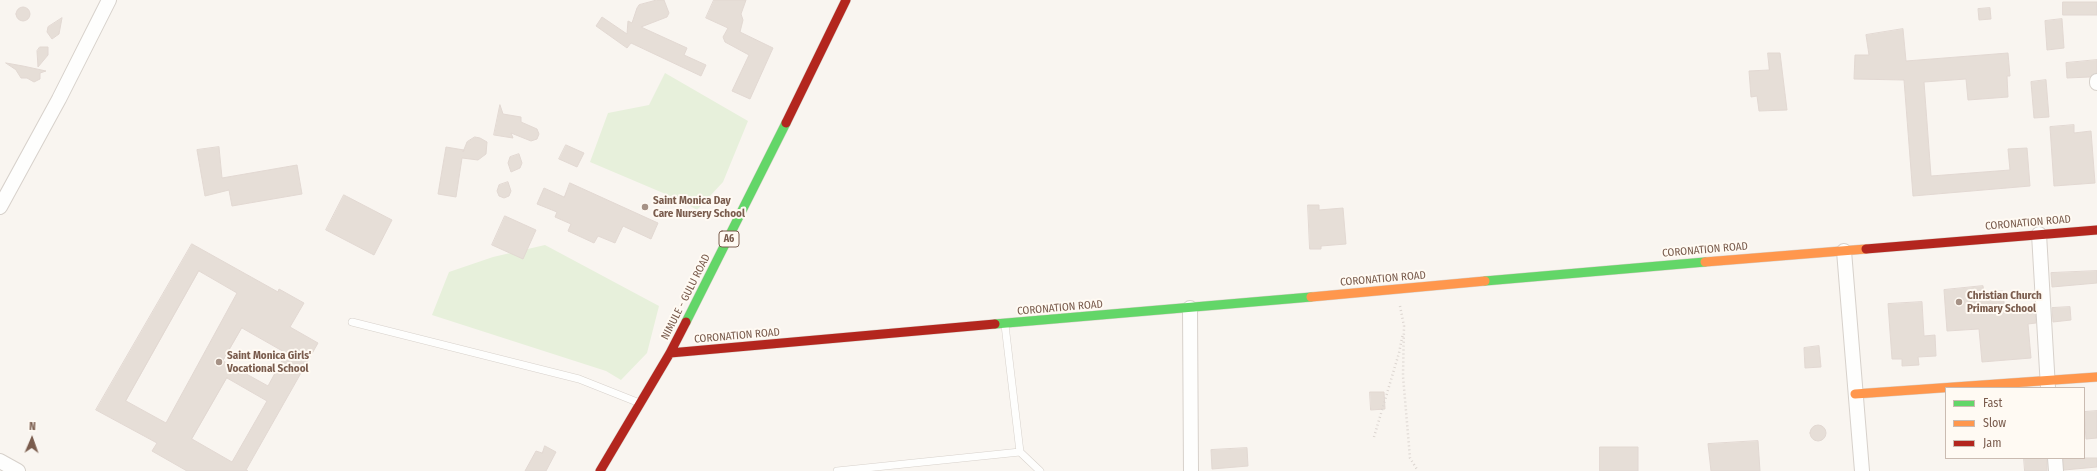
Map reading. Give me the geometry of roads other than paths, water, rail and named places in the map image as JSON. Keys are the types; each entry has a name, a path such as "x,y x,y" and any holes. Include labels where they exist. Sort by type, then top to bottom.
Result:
{"main road":[{"name":"NIMULE - GULU ROAD","path":"600,471 670,353 740,218 846,0"},
{"name":"CORONATION ROAD","path":"670,353 1005,325 1729,260 2097,230"},
{"path":"1990,387 2048,384 2097,377"},
{"path":"1855,394 1945,389"}],"street":[{"path":"0,207 59,99 109,0"},
{"path":"2038,234 2048,384"},
{"path":"1844,251 1862,471"},
{"path":"1190,308 1191,471"},
{"path":"2055,459 2056,471"},
{"path":"0,461 18,471"}],"lane":[{"path":"352,322 579,379 641,404"},
{"path":"1005,325 1020,452 1040,471"},
{"path":"837,471 1020,452"}],"place":[{"name":"Saint Monica Day Care Nursery School","path":"645,207"},
{"name":"Christian Church Primary School","path":"1959,302"},
{"name":"Saint Monica Girls' Vocational School","path":"219,362"}]}
